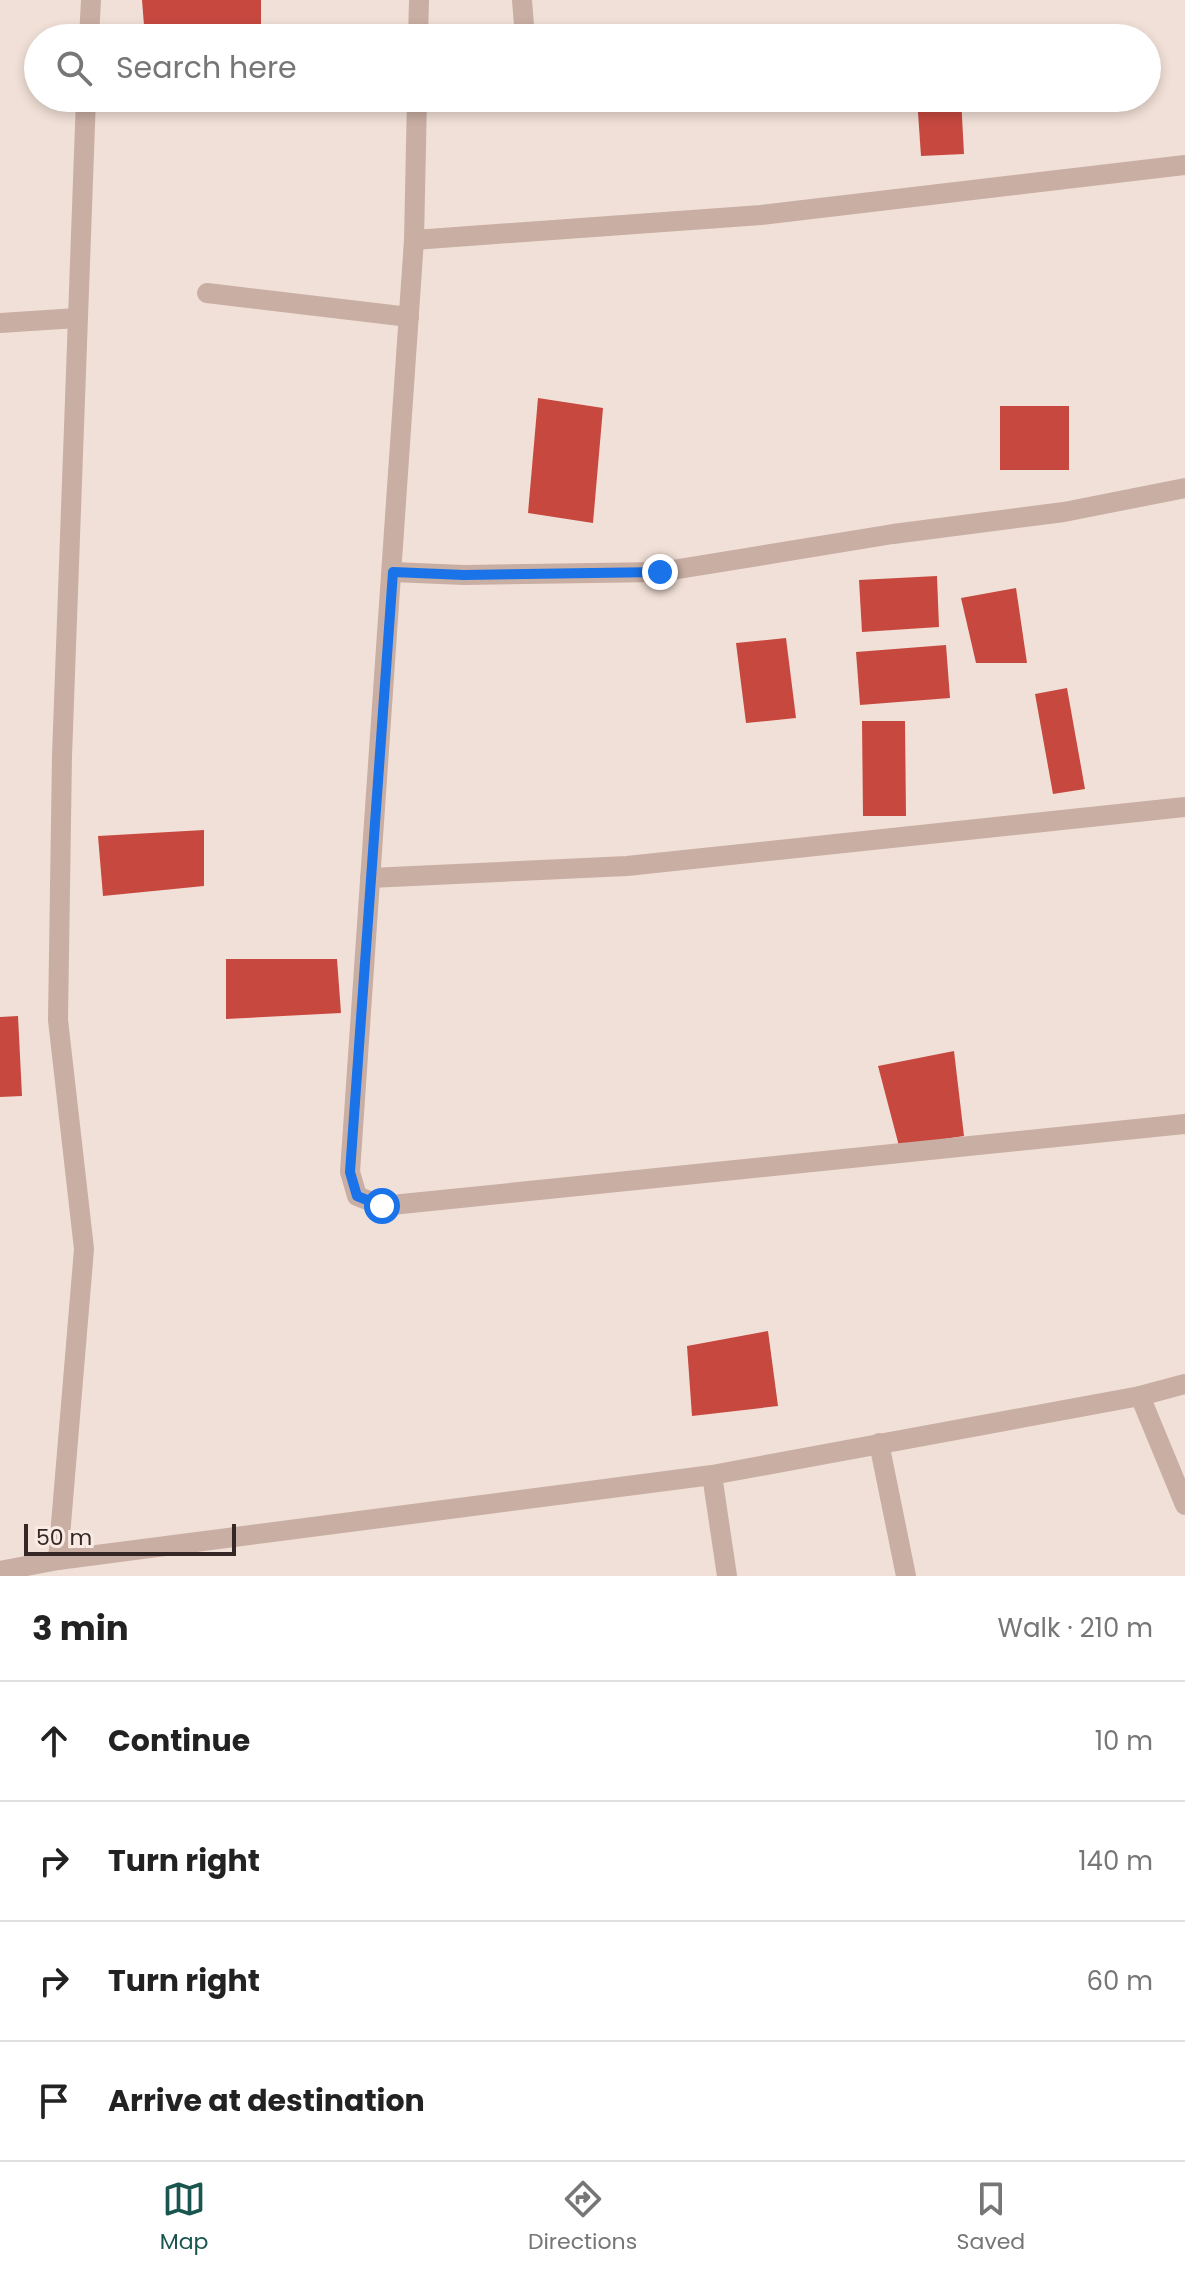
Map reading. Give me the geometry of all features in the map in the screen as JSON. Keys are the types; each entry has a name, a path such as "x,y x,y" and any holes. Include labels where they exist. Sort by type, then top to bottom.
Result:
{"street":[{"path":"90,24 91,0"},
{"path":"418,24 419,0"},
{"path":"522,0 524,24"},
{"path":"58,1560 84,1249 58,1020 63,741 85,112"},
{"path":"417,112 414,240 350,1172 357,1196 382,1206 1185,1124"},
{"path":"414,240 761,215 1185,165"},
{"path":"207,293 409,317"},
{"path":"0,323 77,318"},
{"path":"393,572 464,575 660,572 893,534 1064,512 1185,488"},
{"path":"370,878 627,866 1185,807"},
{"path":"0,1571 58,1560 712,1475 1140,1396 1185,1384"},
{"path":"1140,1396 1185,1505"},
{"path":"879,1443 906,1576"},
{"path":"712,1475 727,1576"}],"building":[{"path":"142,0 261,0 261,24 144,24"},
{"path":"918,112 962,112 964,154 921,156"},
{"path":"538,398 603,408 593,523 528,513"},
{"path":"1000,406 1069,406 1069,470 1000,470"},
{"path":"937,576 939,627 862,632 859,580"},
{"path":"1016,588 1027,663 976,663 961,598"},
{"path":"786,638 796,718 746,723 736,643"},
{"path":"946,645 950,698 860,705 856,652"},
{"path":"1067,688 1085,789 1053,794 1035,694"},
{"path":"862,721 905,721 906,816 863,816"},
{"path":"204,830 204,886 103,896 98,836"},
{"path":"226,959 337,959 341,1013 226,1019"},
{"path":"18,1016 22,1096 0,1097 0,1017"},
{"path":"954,1051 964,1136 899,1146 878,1066"},
{"path":"768,1331 778,1406 692,1416 687,1346"}],"route":[{"path":"382,1206 357,1196 350,1172 393,572 464,575 660,572"}]}
